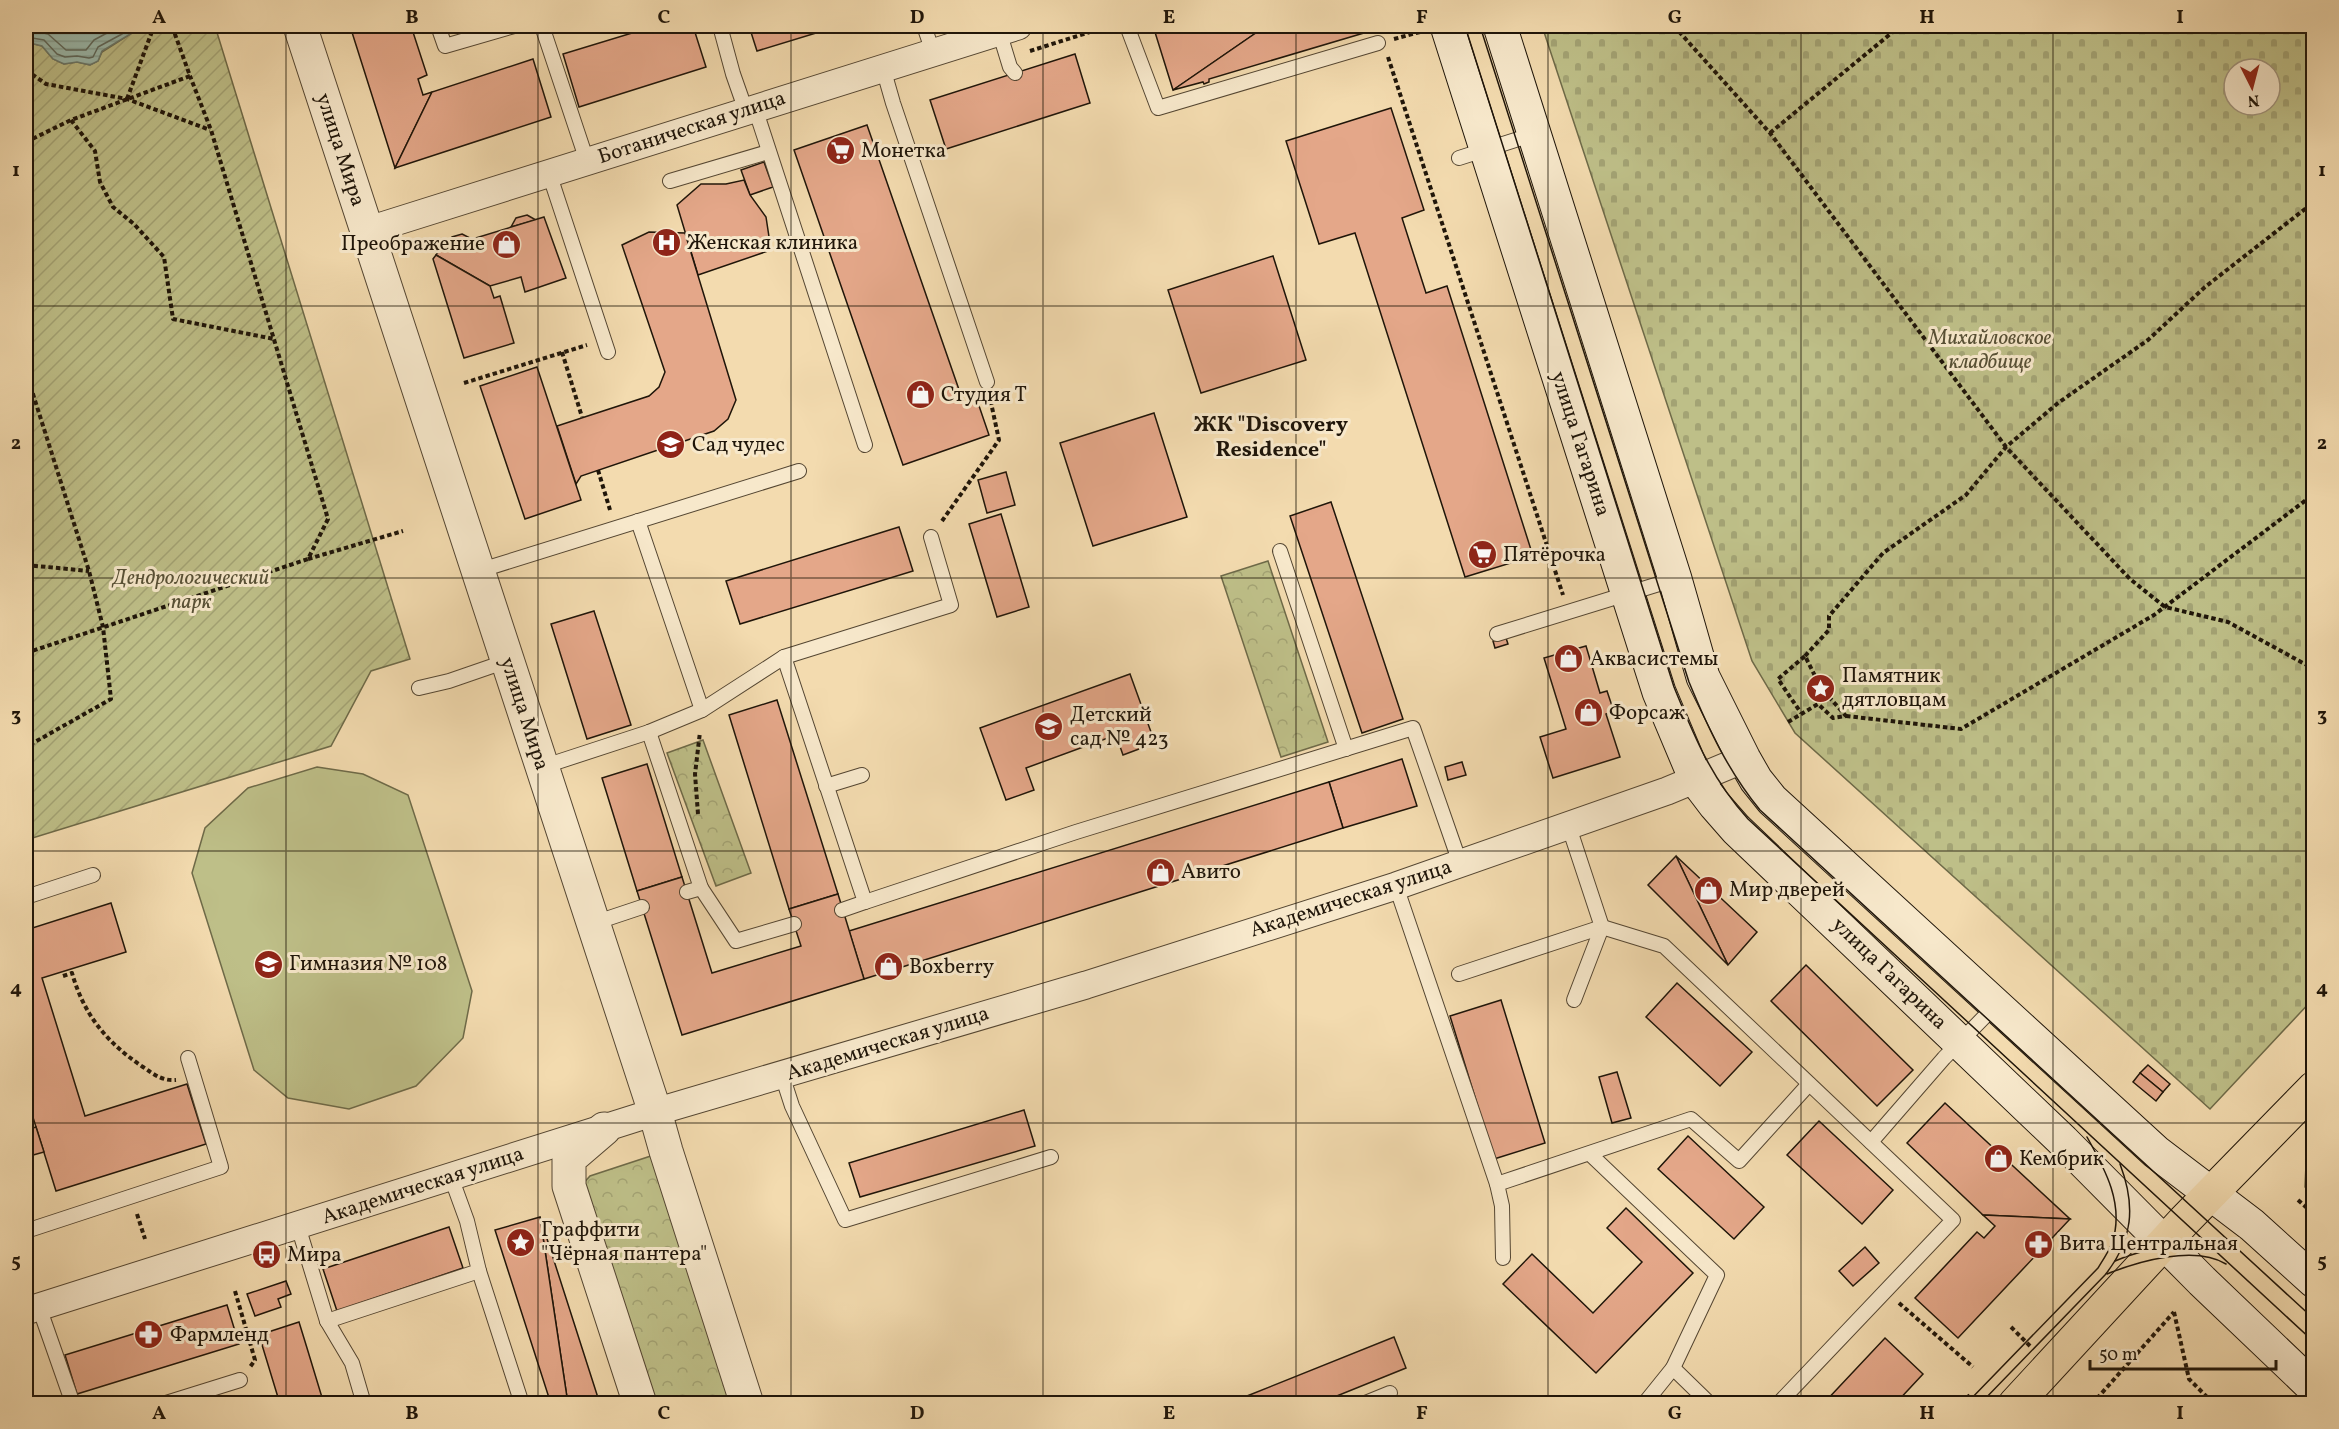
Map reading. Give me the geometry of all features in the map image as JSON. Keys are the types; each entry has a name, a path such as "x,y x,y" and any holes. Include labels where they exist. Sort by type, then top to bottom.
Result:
{"main road":[{"name":"улица Мира","path":"300,26 594,923 747,1404"},
{"path":"1500,26 1675,579 1703,677 1756,780 1772,800 2156,1152 2252,1225 2313,1281"},
{"name":"улица Гагарина","path":"1434,28 1473,154 1627,593 1659,692 1696,780 1736,829 2063,1141 2313,1388"},
{"path":"2015,1404 2164,1243 2313,1088"},
{"path":"604,1129 569,1159 569,1186 640,1404"}],"street":[{"name":"Ботаническая улица","path":"366,231 1009,28"},
{"name":"Академическая улица","path":"32,1309 298,1227 655,1112 1086,984 1396,886 1696,780 1744,759"}],"lane":[{"path":"438,26 445,46 514,26"},
{"path":"542,26 587,161"},
{"path":"720,26 750,110 768,152 865,445"},
{"path":"924,26 933,52"},
{"path":"1127,26 1158,108 1383,46"},
{"path":"1009,28 1010,67 1015,73"},
{"path":"883,68 987,382"},
{"path":"1473,154 1534,134"},
{"path":"670,182 768,152"},
{"path":"549,173 606,346"},
{"path":"478,571 799,471"},
{"path":"638,521 702,711"},
{"path":"542,766 649,732 702,711 784,657 951,605 931,537"},
{"path":"1280,551 1346,749"},
{"path":"1497,634 1675,579"},
{"path":"784,657 865,902"},
{"path":"419,688 449,681 507,661"},
{"path":"842,910 1076,832 1413,728 1460,863"},
{"path":"649,732 701,888 736,941 794,924"},
{"path":"826,786 862,775"},
{"path":"1568,825 1602,927 1574,1000"},
{"path":"26,897 93,875"},
{"path":"1396,886 1497,1184 1502,1206 1503,1258"},
{"path":"687,892 701,888"},
{"path":"594,923 642,907"},
{"path":"1459,974 1602,927 1664,946 1953,1220 1778,1404"},
{"path":"1871,1142 1996,1005"},
{"path":"26,1231 221,1167 188,1058"},
{"path":"782,1075 792,1106 845,1220 1051,1157"},
{"path":"1497,1184 1691,1119 1739,1161 1809,1084"},
{"path":"1590,1154 1717,1275 1673,1368 1644,1404"},
{"path":"451,1177 467,1221 479,1271 522,1404"},
{"path":"298,1227 327,1321 352,1363 364,1404"},
{"path":"327,1321 479,1271"},
{"path":"32,1309 73,1404"},
{"path":"1673,1368 1710,1404"},
{"path":"162,1404 240,1380"},
{"path":"1363,1404 1390,1393"}],"path":[{"path":"127,99 154,26"},
{"path":"172,26 211,130 328,519 308,559"},
{"path":"1674,26 1770,133 2006,447 2130,579 2165,607 2228,622 2313,669"},
{"path":"1770,133 1900,26"},
{"path":"1434,28 1383,46 1568,611"},
{"path":"26,70 46,84 127,99 211,130"},
{"path":"26,142 71,120 190,76"},
{"path":"71,120 95,151 100,182 113,207 134,224 164,257 173,319 274,339"},
{"path":"1802,713 1778,679 1805,656 1829,630 1828,616 1883,553 1966,495 2006,447 2058,403 2148,340 2205,287 2313,202"},
{"path":"464,383 562,352 606,346"},
{"path":"562,352 582,417"},
{"path":"26,372 88,571 103,627 111,699 26,747"},
{"path":"931,537 999,440 987,382"},
{"path":"598,470 615,528"},
{"path":"1788,722 1818,704 1833,718 1846,716 1960,729 2154,615 2313,494"},
{"path":"26,653 308,559 403,531"},
{"path":"26,565 88,571"},
{"path":"1805,656 1821,688 1846,716"},
{"path":"699,818 695,774 702,711"},
{"path":"63,976 72,973 85,1008 95,1024 125,1055 164,1081 195,1079"},
{"path":"132,1196 145,1239"},
{"path":"2298,1200 2313,1214"},
{"path":"235,1291 255,1360 240,1380"},
{"path":"1885,1291 1973,1366"},
{"path":"2092,1404 2174,1312 2189,1379 2214,1404"},
{"path":"2012,1327 2023,1338"},
{"path":"1967,1395 1975,1404"}],"green space":[{"name":"Дендрологический парк","path":"137,26 215,26 410,659 371,671 331,746 26,840 26,42 42,46 53,59 64,64 77,62 90,65 98,61 102,52 132,33"},
{"name":"Михайловское кладбище","path":"1542,26 2313,26 2313,999 2210,1109 1795,733 1752,661"},
{"path":"1268,561 1328,742 1281,757 1221,576"},
{"path":"703,740 751,873 716,886 667,753"},
{"path":"317,767 363,774 408,795 472,991 463,1038 416,1086 349,1109 288,1098 254,1070 192,873 205,828 248,788"},
{"path":"666,1151 747,1403 640,1403 572,1196 590,1176"},
{"path":"2313,1157 2313,1196 2305,1187 2306,1165"}],"water":[{"path":"26,26 135,26 132,33 102,51 98,61 90,65 77,62 64,64 53,59 42,46 26,42"}],"building":[{"path":"350,26 411,26 427,75 418,79 423,95 432,92 395,168"},
{"path":"655,26 693,26 706,67 579,107 563,54"},
{"path":"749,26 839,26 757,51"},
{"path":"1164,26 1266,26 1173,90 1154,29"},
{"path":"1266,26 1372,26 1374,30 1209,79 1209,82 1204,84 1203,82 1173,90"},
{"path":"1075,54 1090,103 946,149 930,100"},
{"path":"533,59 551,117 395,168 432,92"},
{"path":"1391,108 1424,210 1402,218 1426,293 1447,286 1533,556 1465,577 1355,233 1319,244 1286,141"},
{"path":"867,125 964,404 977,400 989,435 903,465 794,150"},
{"path":"764,162 773,187 750,195 741,170"},
{"path":"744,180 750,195 766,217 771,250 698,275 677,205 701,184 726,184"},
{"path":"527,215 536,220 511,227 516,218"},
{"path":"544,217 566,278 525,292 521,277 490,286 436,255 440,249"},
{"path":"649,232 685,233 736,400 728,419 714,431 581,476 576,484 557,426 649,396 659,387 665,372 622,245"},
{"path":"462,234 472,239 446,247 452,237"},
{"path":"436,255 490,286 494,298 500,296 514,343 464,358 433,259"},
{"path":"1273,256 1306,360 1201,393 1168,290"},
{"path":"537,367 581,500 525,519 480,386"},
{"path":"1154,413 1187,517 1093,546 1060,443"},
{"path":"1006,472 1015,505 987,513 978,480"},
{"path":"1331,502 1403,719 1362,733 1290,516"},
{"path":"1001,514 1029,607 997,617 969,524"},
{"path":"899,527 913,571 740,624 726,581"},
{"path":"594,611 631,725 587,739 551,624"},
{"path":"1506,638 1508,644 1495,648 1493,641"},
{"path":"1586,646 1600,693 1607,691 1614,712 1606,714 1620,757 1553,778 1540,737 1566,729 1544,658"},
{"path":"1130,674 1155,743 1123,755 1116,735 1026,768 1034,790 1006,800 980,728"},
{"path":"777,700 838,894 789,909 729,715"},
{"path":"1402,759 1417,806 1343,828 1329,782"},
{"path":"1462,762 1466,775 1448,780 1445,767"},
{"path":"647,764 682,877 637,891 602,778"},
{"path":"1329,782 1343,828 864,979 849,931"},
{"path":"1676,856 1757,932 1728,965"},
{"path":"1676,856 1728,965 1648,885"},
{"path":"682,877 712,973 801,946 789,909 838,894 864,979 682,1035 637,891"},
{"path":"111,903 126,952 42,978 85,1116 187,1084 206,1144 56,1191 26,1095 26,930"},
{"path":"1806,965 1913,1070 1877,1106 1771,1001"},
{"path":"1677,983 1752,1052 1720,1086 1646,1017"},
{"path":"1501,1000 1545,1143 1494,1159 1450,1016"},
{"path":"2148,1065 2170,1084 2163,1092 2140,1073"},
{"path":"1617,1072 1631,1118 1612,1123 1599,1077"},
{"path":"2140,1073 2163,1092 2156,1101 2133,1082"},
{"path":"1945,1103 2070,1219 1983,1215 1907,1143"},
{"path":"1024,1110 1035,1146 860,1197 849,1163"},
{"path":"1819,1121 1893,1190 1862,1224 1787,1155"},
{"path":"36,1127 44,1152 26,1157 26,1130"},
{"path":"1688,1136 1764,1207 1734,1239 1658,1169"},
{"path":"1626,1208 1693,1273 1596,1373 1503,1284 1532,1254 1593,1313 1642,1262 1607,1228"},
{"path":"1983,1215 2070,1219 1958,1338 1915,1298 1977,1232 1984,1238 1995,1226"},
{"path":"540,1217 600,1404 568,1404"},
{"path":"540,1217 568,1404 551,1404 495,1230"},
{"path":"449,1227 463,1268 337,1311 323,1269"},
{"path":"1865,1247 1879,1263 1853,1286 1839,1271"},
{"path":"286,1281 291,1294 278,1299 281,1307 255,1316 247,1294"},
{"path":"227,1305 239,1344 77,1394 65,1355"},
{"path":"299,1322 324,1404 280,1404 259,1335"},
{"path":"1394,1337 1406,1368 1317,1404 1250,1404 1247,1396"},
{"path":"1885,1338 1923,1374 1895,1404 1823,1404"}],"tram line":[{"path":"1465,26 1674,687 1714,773 1748,819 2314,1342"},
{"path":"1480,26 1689,682 1711,732 1738,780 1760,810 2314,1319"},
{"path":"1966,1404 2098,1268 2111,1246 2115,1229 2115,1201 2106,1175 2087,1137"},
{"path":"1980,1404 2105,1275 2114,1262 2126,1236 2130,1208 2120,1164"},
{"path":"2115,1261 2164,1247 2190,1245 2215,1247"},
{"path":"2107,1274 2135,1264 2183,1255 2213,1258 2226,1264"}],"place":[{"name":"Монетка","path":"840,151"},
{"name":"Женская клиника","path":"666,243"},
{"name":"Преображение","path":"506,244"},
{"name":"Студия Т","path":"920,395"},
{"name":"Сад чудес","path":"671,445"},
{"name":"Пятёрочка","path":"1482,555"},
{"name":"Аквасистемы","path":"1569,659"},
{"name":"Памятник дятловцам","path":"1821,688"},
{"name":"Форсаж","path":"1588,713"},
{"name":"Детский сад № 423","path":"1049,727"},
{"name":"Авито","path":"1160,872"},
{"name":"Мир дверей","path":"1708,890"},
{"name":"Гимназия № 108","path":"268,964"},
{"name":"Boxberry","path":"888,967"},
{"name":"Кембрик","path":"1998,1159"},
{"name":"Граффити \"Чёрная пантера\"","path":"520,1242"},
{"name":"Вита Центральная","path":"2038,1244"},
{"name":"Мира","path":"266,1255"},
{"name":"Фармленд","path":"149,1335"}],"district":[{"name":"ЖК \"Discovery Residence\"","path":"1271,438"}]}
